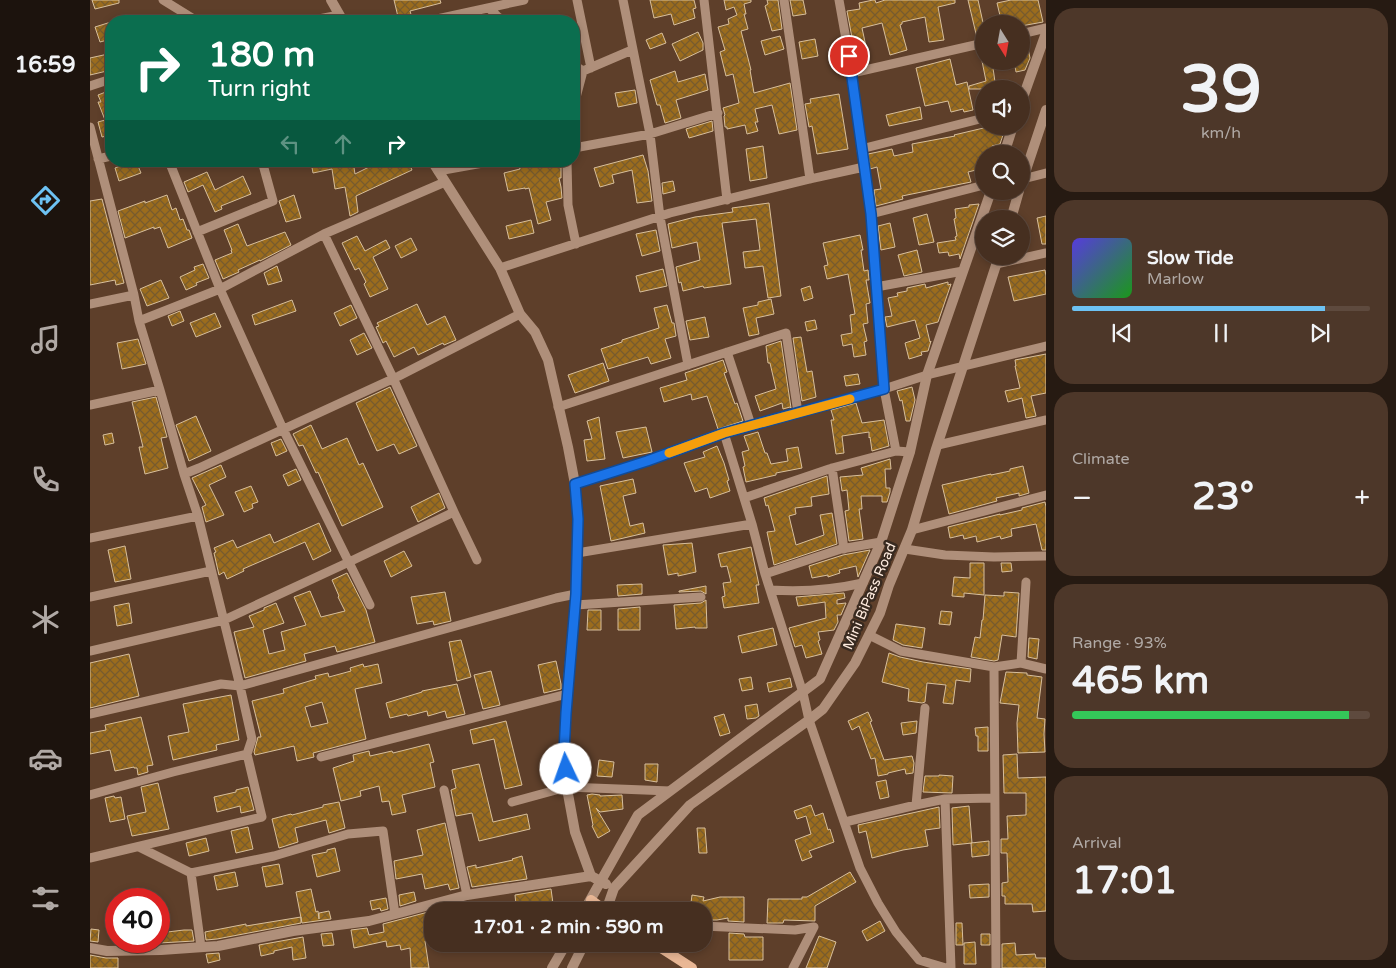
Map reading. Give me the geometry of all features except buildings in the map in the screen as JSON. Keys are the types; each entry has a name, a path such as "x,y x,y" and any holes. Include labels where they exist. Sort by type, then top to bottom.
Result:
{"main road":[{"path":"667,952 692,968"}],"street":[{"path":"163,0 187,15"},
{"path":"330,0 339,15"},
{"path":"450,15 483,6 524,0"},
{"path":"577,0 579,15"},
{"path":"623,0 650,134 660,217 688,365"},
{"path":"704,0 727,200"},
{"path":"784,0 810,179"},
{"path":"842,1 871,214 884,389 896,451"},
{"path":"483,6 495,15"},
{"path":"580,21 587,70 580,89"},
{"path":"1030,32 1046,28"},
{"path":"1029,80 1046,32"},
{"path":"852,73 975,45"},
{"path":"580,67 587,70 632,50"},
{"path":"90,86 105,81"},
{"path":"1030,158 1046,110"},
{"path":"580,147 650,134 718,113"},
{"path":"861,149 975,120"},
{"path":"90,126 139,321 198,516 224,620 252,739 247,754 262,817 90,858"},
{"path":"98,159 105,157"},
{"path":"170,167 220,288 283,429 370,605"},
{"path":"197,232 273,201 264,167"},
{"path":"436,167 500,268 520,314 535,332 548,360 568,447 575,484 578,519 576,599 564,752 567,787 575,832 590,876"},
{"path":"438,170 457,167"},
{"path":"567,167 568,205 576,244"},
{"path":"500,268 660,217 864,167"},
{"path":"1030,179 1046,173"},
{"path":"139,321 220,288 324,234 445,182"},
{"path":"871,214 975,187"},
{"path":"591,900 638,815 820,680 881,542 910,452 927,375 988,200"},
{"path":"324,234 477,560"},
{"path":"1030,255 1046,253"},
{"name":"Mini BiPass Road","path":"609,902 614,888 690,805 823,709 855,663 880,613 888,585 912,530 962,367 996,265"},
{"path":"876,287 963,271"},
{"path":"90,304 134,295"},
{"path":"184,474 399,376 520,314"},
{"path":"558,407 786,333 798,413"},
{"path":"575,484 647,461 724,433 884,389 927,375 1046,346"},
{"path":"727,352 752,425"},
{"path":"90,405 160,390"},
{"path":"938,445 1046,420"},
{"path":"724,433 765,574 803,693 809,720 860,868 896,932 919,960 946,968"},
{"path":"744,498 832,468 896,451 910,452"},
{"path":"832,468 844,549"},
{"path":"912,530 1046,495"},
{"path":"90,651 224,620 454,512"},
{"path":"90,538 198,516"},
{"path":"577,553 752,524"},
{"path":"765,574 844,549 881,542"},
{"path":"905,549 945,555 994,557 1046,556"},
{"path":"90,597 211,571"},
{"path":"1021,663 1026,582"},
{"path":"771,590 800,592 842,588 863,583"},
{"path":"90,714 221,684 240,686 556,598 701,597"},
{"path":"869,635 901,651 994,667 1021,663 1046,669"},
{"path":"994,667 996,968"},
{"path":"322,757 568,694"},
{"path":"916,804 925,708"},
{"path":"90,795 247,754"},
{"path":"512,802 567,787 670,791"},
{"path":"444,790 467,896"},
{"path":"845,822 916,804 945,799 994,798"},
{"path":"945,799 951,968"},
{"path":"139,847 191,873 274,856 348,834 383,831 395,914"},
{"path":"191,873 201,947"},
{"path":"90,948 107,951 218,946 293,931 369,921 467,896 590,876 614,888"},
{"path":"712,926 795,930 814,927 793,968"},
{"path":"552,968 561,952"},
{"path":"572,968 580,952"}],"slow traffic":[{"path":"669,453 724,433 850,399"}],"route":[{"path":"566,769 564,752 566,713 576,594 578,519 575,484 647,461 724,433 884,389 871,214 849,56"}]}
